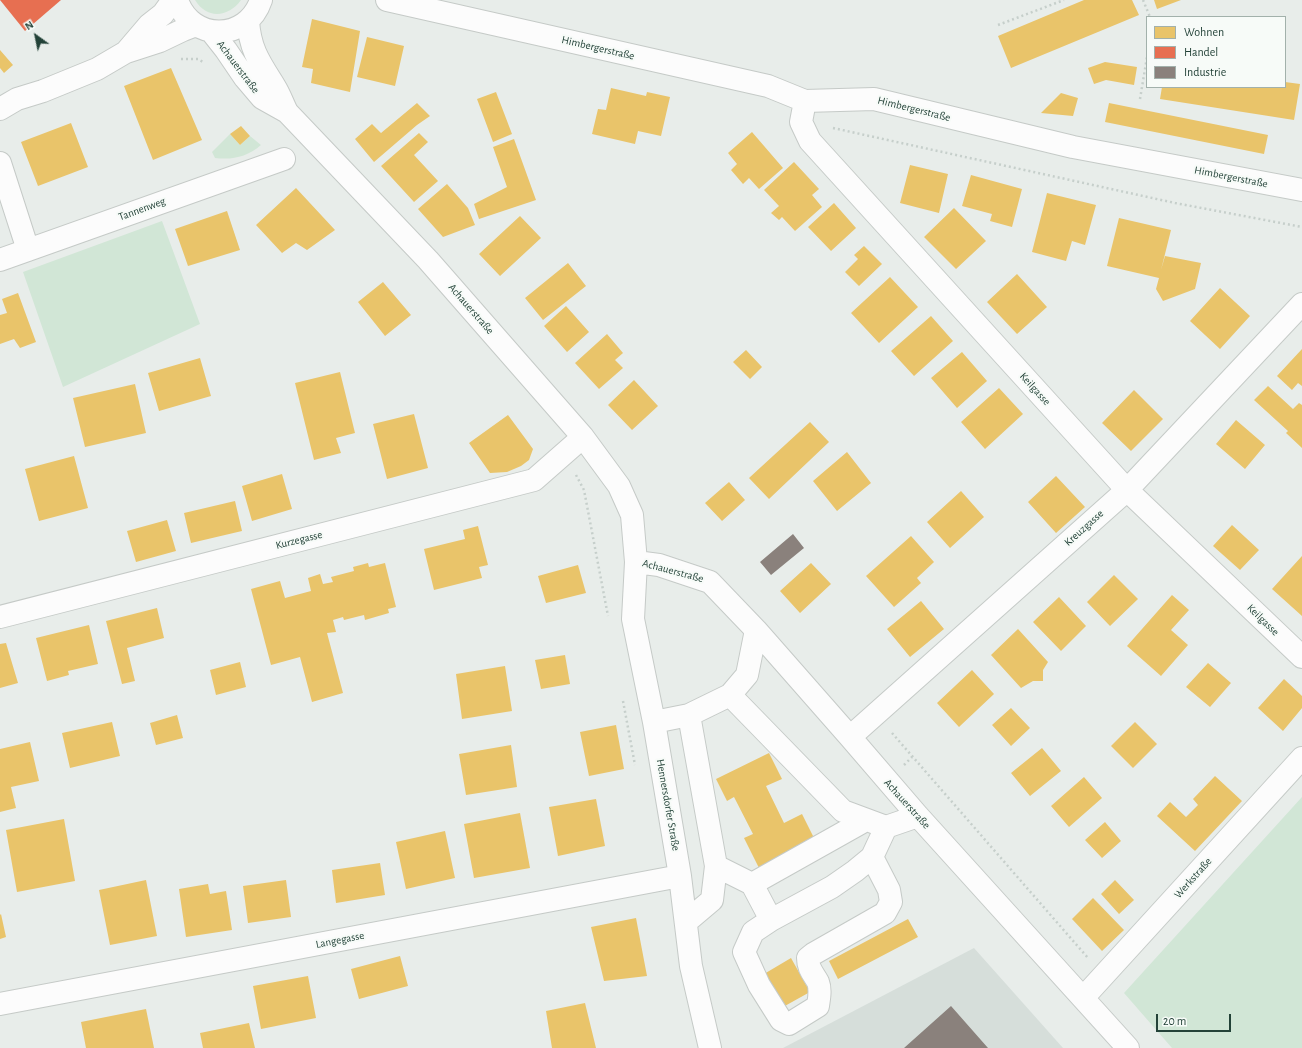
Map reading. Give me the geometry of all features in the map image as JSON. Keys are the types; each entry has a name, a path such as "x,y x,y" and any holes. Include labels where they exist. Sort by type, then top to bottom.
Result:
{"street":[{"path":"126,52 149,25 163,14 173,0"},
{"name":"Achauerstraße","path":"177,0 184,15 204,28 226,50 244,78 262,98 287,112 428,260 583,436 619,486 632,515 636,562 659,565 710,582 756,630 918,816 1128,1048"},
{"name":"Himbergerstraße","path":"387,0 768,86 803,111 874,99 1073,147 1302,190"},
{"path":"0,109 18,99 43,91 97,69 126,52 160,41 183,30 204,28 228,31 248,20 262,1"},
{"name":"Achauerstraße","path":"248,20 249,35 254,50 263,70 276,88 287,112"},
{"name":"Keilgasse","path":"803,111 810,140 1127,490 1302,657"},
{"name":"Tannenweg","path":"0,260 284,159"},
{"path":"0,163 28,250"},
{"name":"Kreuzgasse","path":"850,737 1127,490 1302,304"},
{"name":"Kurzegasse","path":"0,617 534,480 583,436"},
{"name":"Hennersdorfer Straße","path":"636,562 633,619 654,722 680,876 691,966 710,1048"},
{"path":"654,722 689,715 730,695 747,675 756,630"},
{"path":"730,695 843,811 876,824"},
{"path":"686,922 712,900 716,866 689,715"},
{"name":"Werkstraße","path":"1084,998 1302,758"},
{"path":"752,884 876,824 918,816"},
{"path":"872,857 832,887 771,920 753,932 744,952 759,985 781,1020 789,1024 818,1006 820,994 818,984 808,966 808,958 885,913 892,902 889,890 872,857 876,824"},
{"path":"716,866 752,884 771,920"},
{"name":"Langegasse","path":"0,1004 680,876"}],"path":[{"path":"998,25 1064,0"},
{"path":"1143,0 1150,16"},
{"path":"160,41 173,59 198,59 209,65"},
{"path":"1140,99 1146,63"},
{"path":"803,111 1175,203 1302,227"},
{"path":"565,452 584,490 608,616"},
{"path":"622,694 636,772"},
{"path":"875,714 1104,976"}],"shaded area":[{"path":"974,948 1063,1048 783,1048"}],"green space":[{"path":"195,0 241,0 230,10 218,14 206,11"},
{"path":"230,134 240,145 250,136 261,145 240,157 215,158 212,152"},
{"path":"162,221 200,324 63,387 23,272"},
{"path":"1302,797 1302,1048 1172,1048 1124,993"}],"building: Wohnen":[{"path":"1084,0 1132,0 1139,15 1011,68 998,36"},
{"path":"1154,0 1181,0 1157,9"},
{"path":"312,19 360,31 350,92 311,83 313,69 302,67"},
{"path":"367,37 404,46 395,86 357,77"},
{"path":"0,50 13,65 4,73 0,68"},
{"path":"1105,62 1137,67 1134,85 1106,80 1094,84 1088,68"},
{"path":"171,68 202,140 153,160 124,86"},
{"path":"1286,82 1300,84 1294,120 1160,99 1162,88 1286,88"},
{"path":"611,88 646,96 647,92 670,97 661,136 638,131 635,144 592,134 598,109 606,110"},
{"path":"496,92 512,134 493,142 477,99"},
{"path":"1061,93 1078,98 1073,116 1041,113"},
{"path":"417,103 430,116 417,125 374,162 355,139 372,124 381,133"},
{"path":"1109,103 1268,135 1264,154 1105,122"},
{"path":"71,123 88,167 38,186 21,142"},
{"path":"241,126 250,136 240,145 230,134"},
{"path":"752,132 783,168 759,189 749,178 743,184 731,170 737,164 728,153"},
{"path":"419,133 428,142 414,155 438,181 414,202 381,166"},
{"path":"514,139 536,200 479,219 474,204 507,187 493,147"},
{"path":"794,162 819,189 812,195 822,207 795,231 782,217 779,220 771,213 779,206 764,190"},
{"path":"910,165 948,174 939,213 900,203"},
{"path":"971,175 1022,189 1012,227 990,221 992,214 962,206"},
{"path":"447,184 468,208 475,225 443,237 418,209"},
{"path":"296,188 335,230 307,250 296,243 282,253 256,225"},
{"path":"1047,193 1096,205 1085,245 1072,241 1066,261 1032,252"},
{"path":"834,203 856,228 831,251 808,227"},
{"path":"954,208 986,241 956,269 924,237"},
{"path":"227,211 240,250 188,266 175,229"},
{"path":"520,216 541,238 500,276 479,254"},
{"path":"1119,218 1171,230 1161,270 1165,256 1201,263 1195,289 1163,301 1156,289 1159,278 1107,266"},
{"path":"864,246 882,264 859,286 845,272 858,259 854,255"},
{"path":"568,263 586,286 543,320 525,298"},
{"path":"1017,274 1047,307 1017,334 987,302"},
{"path":"890,277 918,307 879,343 851,313"},
{"path":"383,282 411,315 385,336 358,302"},
{"path":"1220,288 1250,316 1220,349 1190,321"},
{"path":"18,293 36,342 20,348 14,339 0,344 0,315 7,313 2,299"},
{"path":"566,306 589,332 567,352 544,326"},
{"path":"931,316 953,341 914,376 891,351"},
{"path":"607,334 623,353 615,360 623,368 599,389 575,363"},
{"path":"1302,349 1302,386 1298,383 1292,390 1277,376"},
{"path":"746,350 762,367 750,379 733,362"},
{"path":"962,352 987,381 957,408 931,378"},
{"path":"200,358 211,396 159,411 148,373"},
{"path":"340,372 355,433 336,438 341,453 314,460 295,383"},
{"path":"634,380 658,406 632,430 608,405"},
{"path":"135,384 146,433 85,447 73,398"},
{"path":"1268,386 1293,409 1299,403 1302,405 1302,448 1286,433 1288,431 1254,400"},
{"path":"999,388 1023,414 985,449 961,422"},
{"path":"1134,390 1163,419 1131,451 1102,423"},
{"path":"414,414 428,468 387,479 373,424"},
{"path":"508,415 533,449 529,460 521,466 507,472 490,473 469,443"},
{"path":"1236,420 1265,445 1245,469 1216,444"},
{"path":"810,422 829,442 769,499 749,478"},
{"path":"847,452 871,483 837,511 813,481"},
{"path":"74,456 88,508 39,521 25,469"},
{"path":"282,474 292,509 252,521 242,486"},
{"path":"1056,476 1085,507 1056,533 1028,502"},
{"path":"729,482 745,500 722,521 705,503"},
{"path":"961,491 984,517 950,548 927,522"},
{"path":"235,501 242,531 191,543 184,513"},
{"path":"167,520 176,551 136,562 127,531"},
{"path":"1232,525 1259,550 1240,570 1213,546"},
{"path":"478,526 488,565 479,567 482,578 434,590 424,549 465,539 463,530"},
{"path":"911,536 934,562 917,578 921,583 894,607 866,576"},
{"path":"1302,556 1302,616 1272,589"},
{"path":"368,563 369,567 385,563 396,607 388,609 389,613 365,620 364,615 344,620 343,617 333,620 336,632 327,633 343,693 312,702 300,657 271,665 251,589 280,581 285,598 311,591 308,578 320,574 323,584 333,582 331,577 354,571 353,567"},
{"path":"811,563 831,584 800,613 780,591"},
{"path":"578,565 586,593 546,603 538,576"},
{"path":"1114,575 1138,599 1110,626 1087,602"},
{"path":"1172,595 1189,610 1171,630 1188,645 1161,676 1127,646"},
{"path":"1059,597 1086,626 1061,651 1033,622"},
{"path":"921,601 944,629 910,657 887,629"},
{"path":"157,608 164,638 127,648 135,681 122,684 106,621"},
{"path":"89,625 98,664 68,671 69,675 47,681 36,638"},
{"path":"1018,629 1048,662 1043,670 1043,681 1033,681 1021,688 991,655"},
{"path":"6,643 18,683 0,688 0,644"},
{"path":"565,655 570,684 541,689 535,660"},
{"path":"240,662 246,687 216,695 210,670"},
{"path":"1208,663 1231,683 1210,707 1186,687"},
{"path":"505,666 512,711 462,719 456,674"},
{"path":"972,670 994,694 959,727 937,703"},
{"path":"1284,679 1302,696 1302,708 1283,731 1258,708"},
{"path":"1011,708 1030,728 1011,746 992,725"},
{"path":"177,715 183,738 156,745 150,723"},
{"path":"112,722 120,756 70,768 62,733"},
{"path":"1135,722 1157,744 1133,768 1111,746"},
{"path":"616,725 624,769 589,776 580,732"},
{"path":"30,742 39,781 11,787 16,808 0,812 0,749"},
{"path":"511,745 517,787 466,795 459,754"},
{"path":"1042,748 1061,771 1030,796 1011,773"},
{"path":"769,753 782,779 766,786 784,823 802,814 817,844 761,872 744,838 753,834 734,797 727,801 716,779"},
{"path":"1215,776 1242,801 1195,851 1157,816 1170,802 1186,817 1198,805 1193,799"},
{"path":"1084,777 1102,798 1069,827 1051,806"},
{"path":"596,799 605,846 558,856 549,807"},
{"path":"520,813 530,868 474,878 464,824"},
{"path":"64,819 75,881 17,892 6,830"},
{"path":"1105,822 1121,841 1102,858 1085,840"},
{"path":"445,831 455,878 406,889 396,842"},
{"path":"380,863 385,895 336,903 332,870"},
{"path":"146,880 157,936 110,945 99,890"},
{"path":"286,880 291,917 248,923 243,886"},
{"path":"1115,880 1134,900 1119,914 1101,894"},
{"path":"208,884 210,894 226,891 232,930 186,937 179,889"},
{"path":"1093,898 1124,930 1102,951 1072,919"},
{"path":"1,914 6,937 0,939 0,915"},
{"path":"636,918 647,976 604,981 591,927"},
{"path":"908,919 918,937 838,979 829,961"},
{"path":"400,956 408,986 359,999 351,969"},
{"path":"791,958 810,992 783,1007 764,974"},
{"path":"308,976 316,1018 261,1029 253,986"},
{"path":"585,1003 596,1048 552,1048 546,1011"},
{"path":"146,1009 154,1048 86,1048 81,1022"},
{"path":"249,1023 255,1048 203,1048 200,1033"}],"building: Handel":[{"path":"0,0 61,0 25,31"}],"building: Industrie":[{"path":"793,534 804,548 771,575 760,562"},
{"path":"951,1006 988,1048 904,1048"}]}
